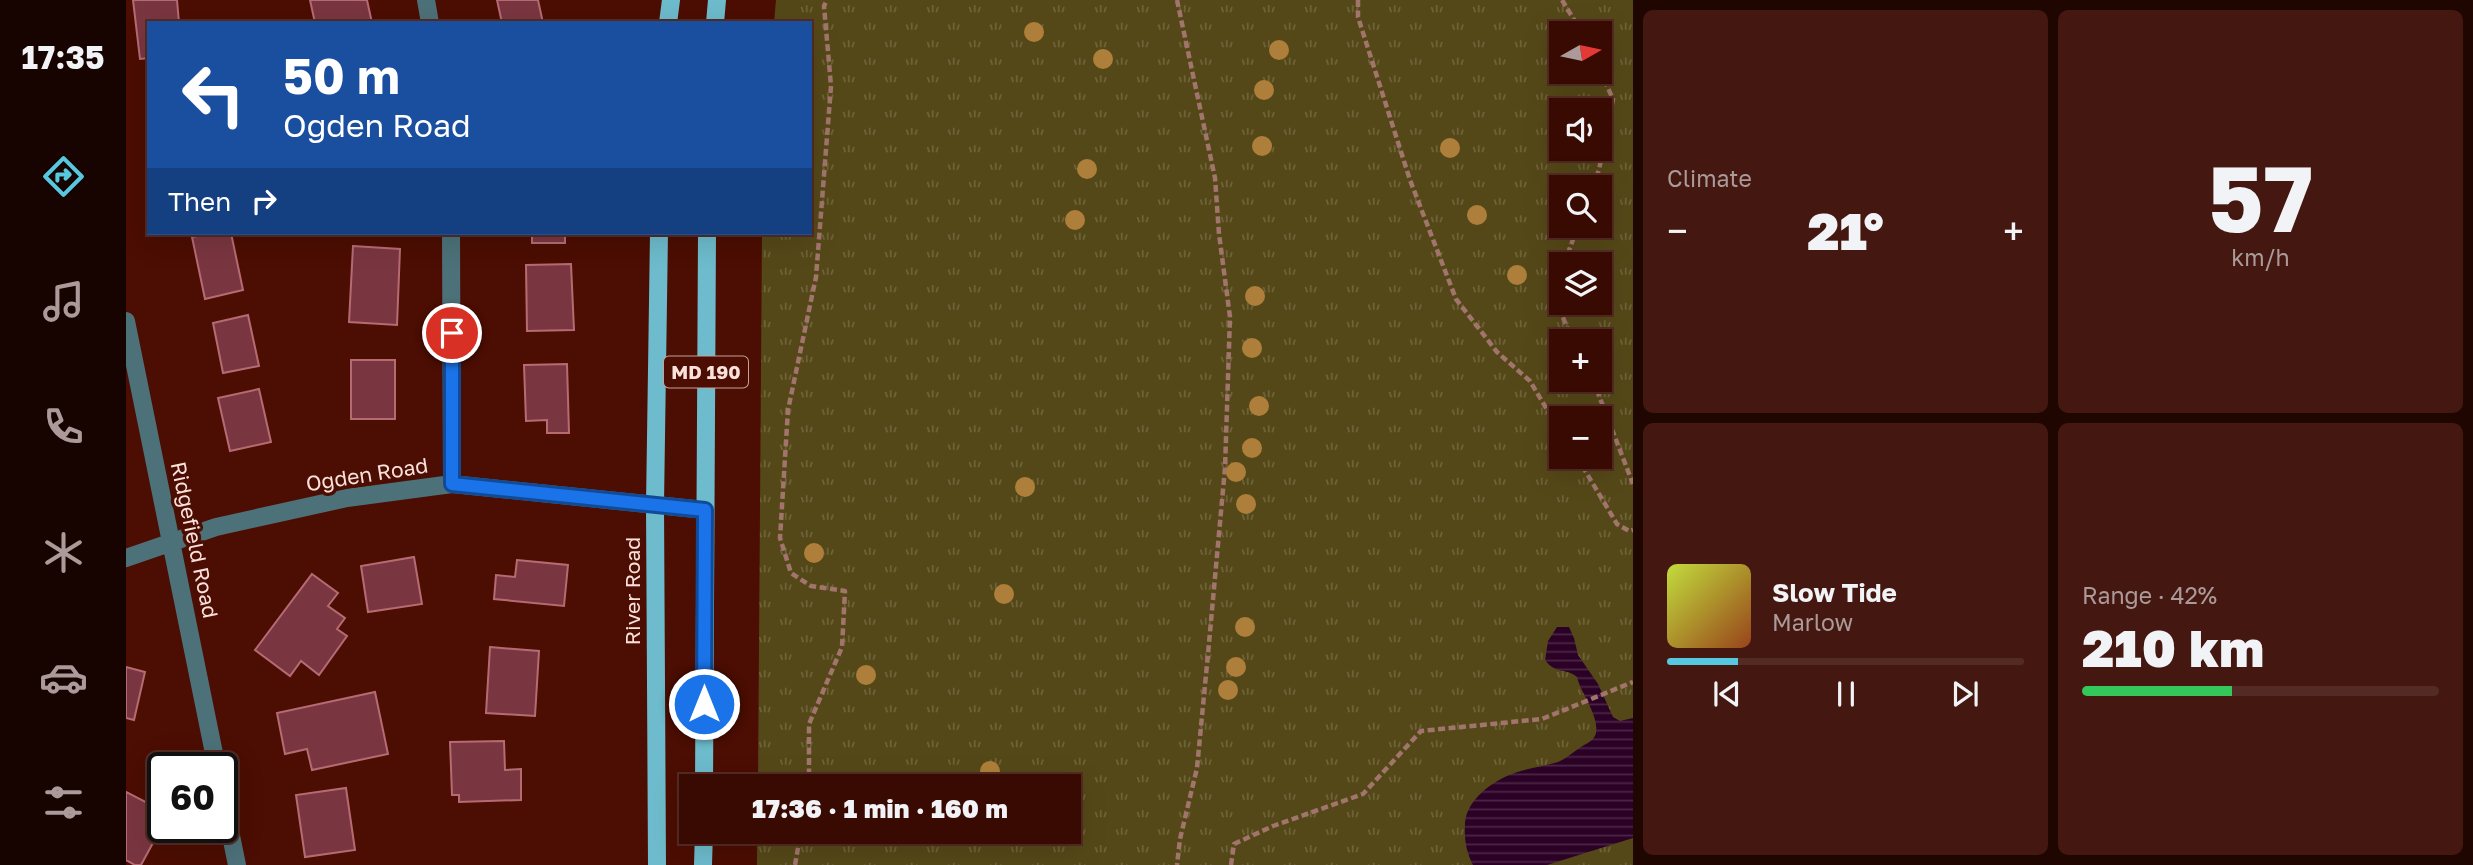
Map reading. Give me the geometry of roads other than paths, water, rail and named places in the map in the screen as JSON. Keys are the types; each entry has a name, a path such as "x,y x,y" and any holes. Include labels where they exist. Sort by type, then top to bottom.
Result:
{"main road":[{"path":"668,21 671,0"},
{"path":"715,21 717,0"},
{"name":"River Road","path":"657,865 655,505 659,235"},
{"name":"MD 190","path":"704,774 707,235"},
{"path":"703,865 704,844"}],"street":[{"path":"426,0 430,21"},
{"path":"451,235 452,484"},
{"name":"Ridgefield Road","path":"126,321 214,752"},
{"name":"Ogden Road","path":"126,558 216,527 347,498 452,484 705,510"},
{"path":"232,843 237,865"}]}
